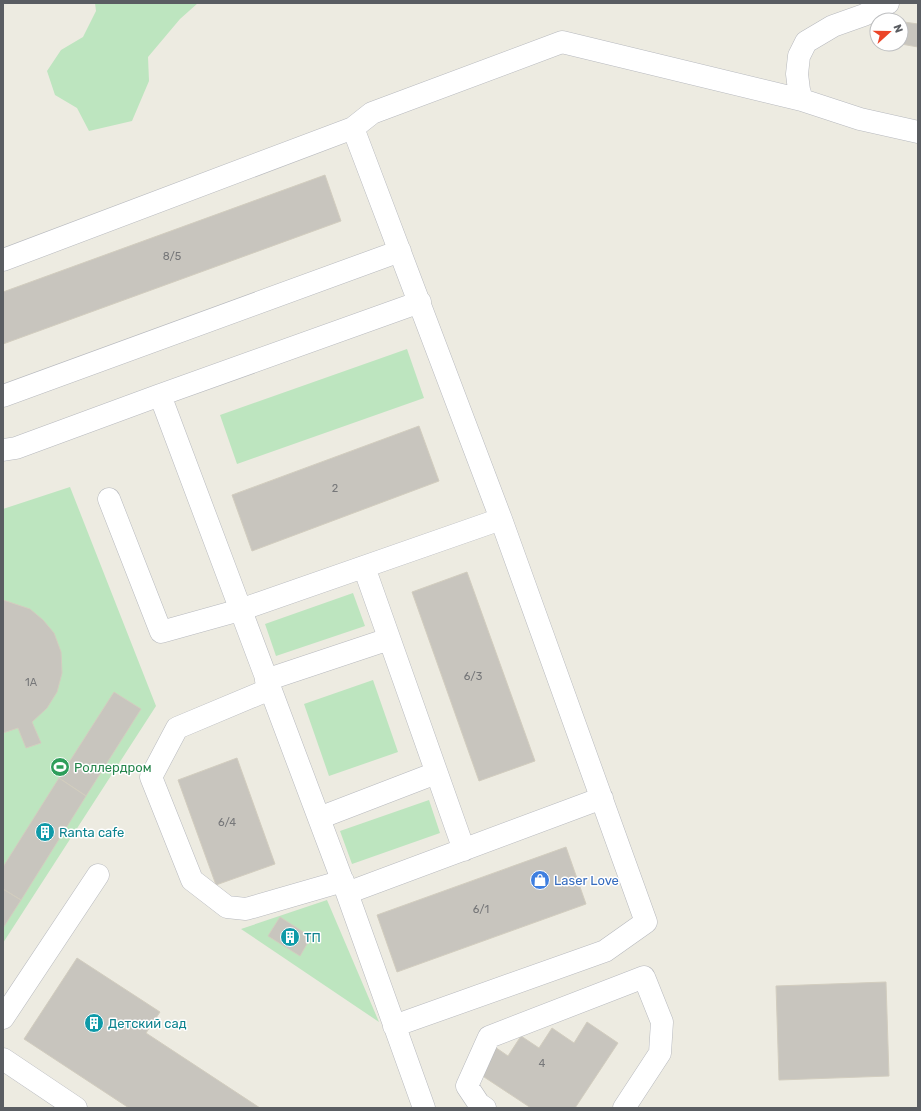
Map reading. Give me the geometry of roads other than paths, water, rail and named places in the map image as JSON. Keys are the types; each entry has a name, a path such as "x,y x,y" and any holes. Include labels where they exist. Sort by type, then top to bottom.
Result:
{"street":[{"path":"802,100 797,74 799,56 806,42 833,26 864,15 888,3"},
{"path":"3,260 353,128 372,113 562,42 802,100 860,119 918,132"},
{"path":"353,128 420,302 646,922 605,951 394,1026"},
{"path":"3,396 400,251"},
{"path":"3,450 16,448 420,302"},
{"path":"160,395 345,887 424,1108"},
{"path":"109,499 161,632 240,610 500,519"},
{"path":"364,567 464,850"},
{"path":"389,639 268,685 177,728 151,777 192,880 227,907 246,909 345,887 464,850 602,798"},
{"path":"319,818 436,773"},
{"path":"3,1018 98,875"},
{"path":"485,1108 479,1104 467,1086 489,1037 644,977 662,1022 660,1053 624,1108"},
{"path":"3,1059 76,1108"}],"place":[{"name":"Роллердром","path":"60,767"},
{"name":"Ranta cafe","path":"45,832"},
{"name":"Laser Love","path":"540,880"},
{"name":"ТП","path":"290,937"},
{"name":"Детский сад","path":"94,1023"}]}
